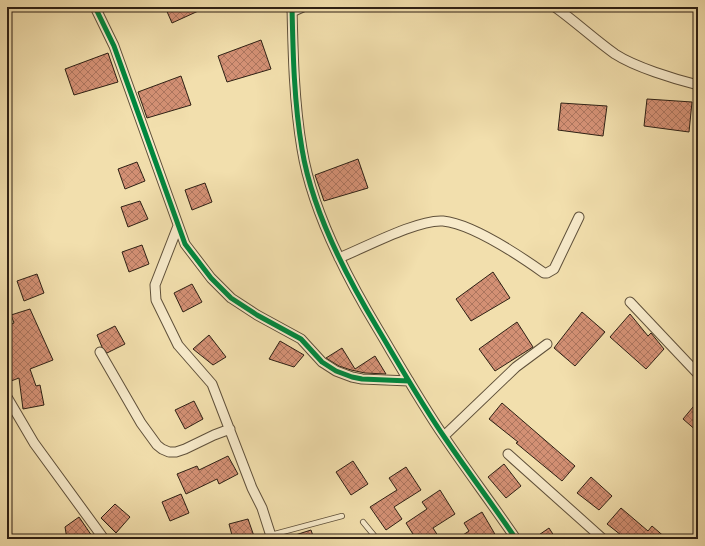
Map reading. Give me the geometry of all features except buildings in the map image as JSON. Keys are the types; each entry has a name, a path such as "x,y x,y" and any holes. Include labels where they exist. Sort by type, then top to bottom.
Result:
{"street":[{"path":"95,7 116,51 185,244 211,278 231,298 257,316 301,339 326,365 352,377 362,379 409,381"},
{"path":"304,7 292,9 295,92 302,150 311,186 339,258 362,302 409,381 444,436 516,539"},
{"path":"555,7 616,54 631,62 682,81 698,85"},
{"path":"339,258 412,227 442,221 454,223 480,234 517,254 547,274 554,269 579,217"},
{"path":"178,226 155,285 156,300 178,345 212,384 252,488 262,508 272,537"},
{"path":"630,302 698,374"},
{"path":"444,436 516,367 547,344"},
{"path":"100,352 141,423 157,445 162,449 169,452 176,452 230,429"},
{"path":"7,397 34,443 104,539"},
{"path":"508,454 603,539"}],"lane":[{"path":"272,537 342,516"},
{"path":"362,522 377,539"}],"cycle path":[{"path":"95,7 114,46 185,244 211,278 231,298 257,315 301,339 322,362 336,371 362,379 409,381"},
{"path":"292,7 293,60 299,131 307,172 322,219 354,287 419,398 436,425 516,539"}]}
